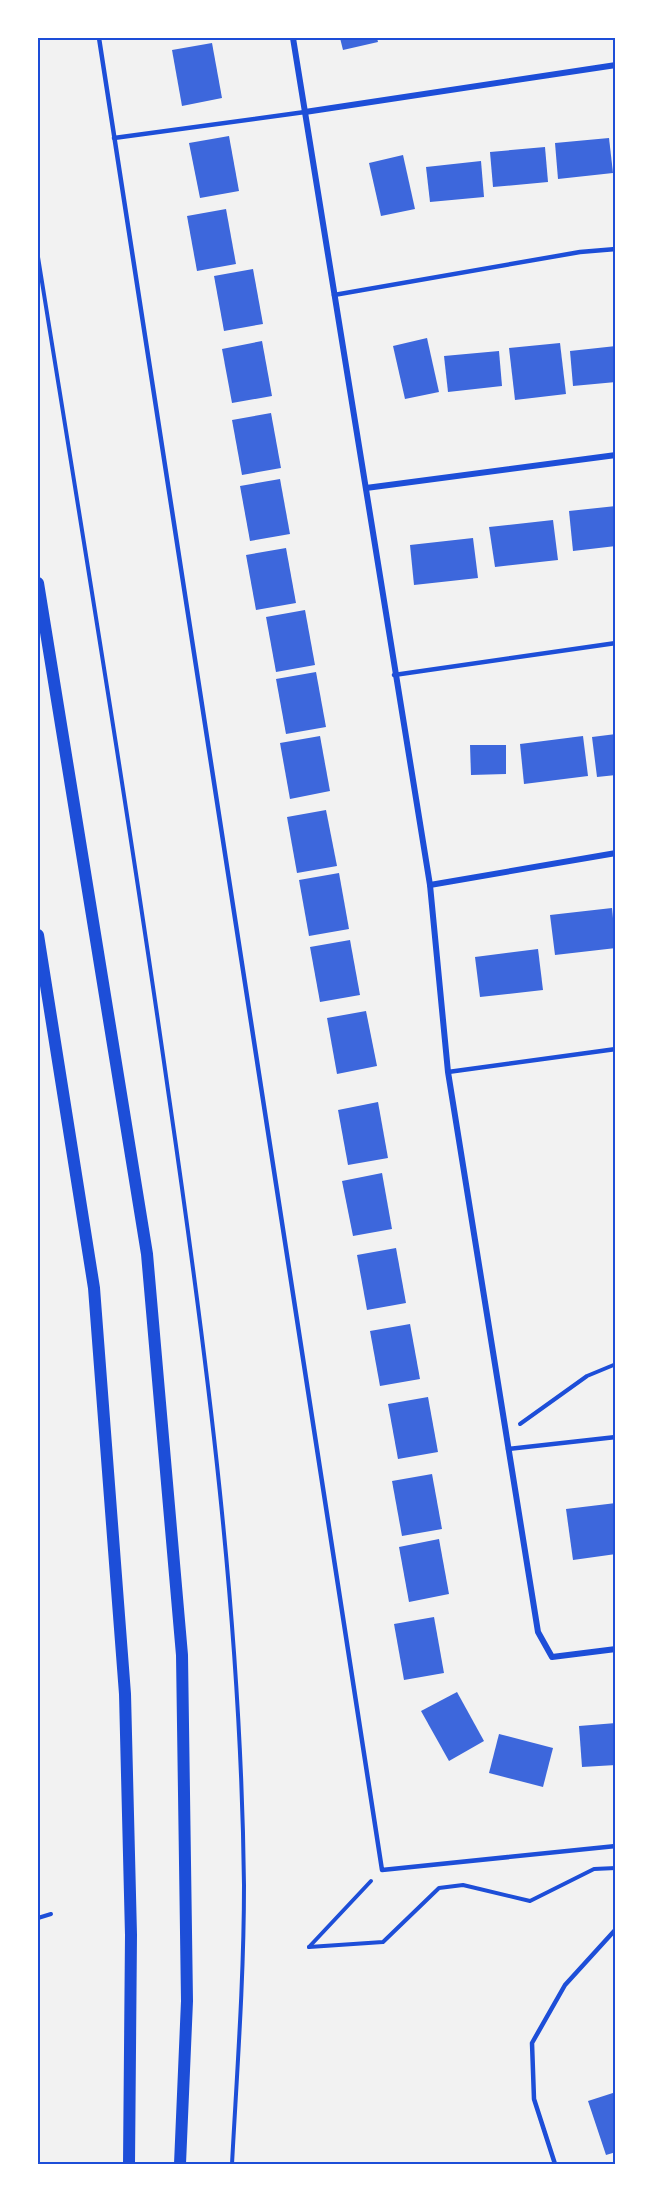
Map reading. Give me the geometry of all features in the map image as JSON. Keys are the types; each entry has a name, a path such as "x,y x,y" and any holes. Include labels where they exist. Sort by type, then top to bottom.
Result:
{"main road":[{"path":"38,583 147,1254 182,1655 187,2001 180,2164"},
{"path":"38,935 94,1288 125,1694 131,1935 129,2164"}],"street":[{"path":"293,38 394,675 430,885 448,1072 538,1632 552,1657 615,1648"},
{"path":"305,112 615,65"},
{"path":"366,488 615,455"},
{"path":"430,885 615,853"}],"lane":[{"path":"99,38 382,1870 615,1846"},
{"path":"114,138 305,112"},
{"path":"333,295 580,252 615,249"},
{"path":"394,675 615,643"},
{"path":"448,1072 615,1049"},
{"path":"507,1449 615,1437"},
{"path":"555,2164 534,2099 532,2043 565,1985 615,1929"}],"path":[{"path":"38,257 146,935 192,1257 224,1522 235,1671 244,1886 232,2164"},
{"path":"505,1435 587,1376 615,1364"},
{"path":"382,1870 309,1947 383,1942 439,1888 463,1885 530,1901 594,1869 615,1868"},
{"path":"38,1918 51,1914"}],"building":[{"path":"340,38 377,38 378,42 343,50"},
{"path":"212,43 222,98 182,106 172,50"},
{"path":"229,136 239,191 200,198 189,143"},
{"path":"609,138 613,173 558,179 555,143"},
{"path":"545,147 548,182 493,187 490,152"},
{"path":"403,155 415,209 381,216 369,163"},
{"path":"481,161 484,197 430,202 426,167"},
{"path":"226,209 236,264 197,271 187,216"},
{"path":"253,269 263,324 224,331 214,276"},
{"path":"427,338 439,392 405,399 393,346"},
{"path":"262,341 272,396 232,403 222,349"},
{"path":"560,343 566,394 515,400 509,348"},
{"path":"616,346 616,382 573,386 570,351"},
{"path":"499,351 502,386 448,392 444,356"},
{"path":"271,413 281,468 242,475 232,420"},
{"path":"280,479 290,534 250,541 240,486"},
{"path":"616,506 616,546 573,551 569,511"},
{"path":"553,520 558,560 495,567 489,527"},
{"path":"473,538 478,578 414,585 410,545"},
{"path":"286,548 296,603 256,610 246,555"},
{"path":"305,610 315,665 276,672 266,617"},
{"path":"316,672 326,727 286,734 276,679"},
{"path":"616,734 616,775 597,777 592,737"},
{"path":"320,736 330,791 290,799 280,743"},
{"path":"583,736 588,776 524,784 520,744"},
{"path":"470,745 506,745 506,774 471,775"},
{"path":"326,810 337,866 297,873 287,817"},
{"path":"339,873 349,929 309,936 299,880"},
{"path":"612,908 616,948 555,955 550,915"},
{"path":"350,940 360,995 320,1002 310,947"},
{"path":"538,949 543,990 480,997 475,957"},
{"path":"366,1011 377,1066 337,1074 327,1018"},
{"path":"378,1102 388,1158 348,1165 338,1110"},
{"path":"382,1173 392,1229 353,1236 342,1181"},
{"path":"396,1248 406,1303 367,1310 357,1255"},
{"path":"410,1324 420,1379 380,1386 370,1331"},
{"path":"428,1397 438,1452 398,1459 388,1404"},
{"path":"432,1474 442,1529 402,1536 392,1481"},
{"path":"616,1503 616,1554 573,1560 566,1509"},
{"path":"439,1539 449,1594 409,1602 399,1547"},
{"path":"434,1617 444,1673 404,1680 394,1624"},
{"path":"457,1692 484,1741 449,1761 421,1711"},
{"path":"616,1723 616,1765 582,1767 579,1726"},
{"path":"499,1734 553,1748 543,1787 489,1773"},
{"path":"616,2092 616,2152 606,2155 588,2101"}]}
